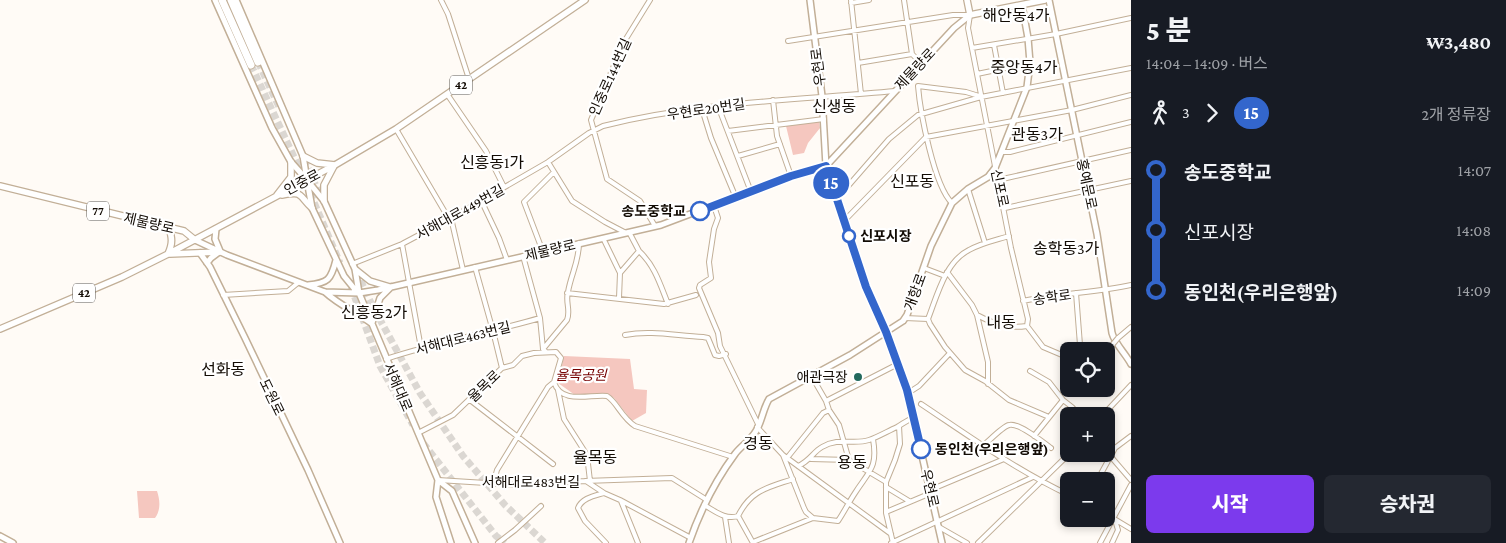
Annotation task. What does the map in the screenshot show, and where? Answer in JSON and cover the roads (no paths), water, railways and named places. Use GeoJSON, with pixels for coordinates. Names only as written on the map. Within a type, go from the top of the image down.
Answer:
{"type":"FeatureCollection","features":[{"type":"Feature","properties":{"kind":"highway"},"geometry":{"type":"LineString","coordinates":[[222,0],[255,64],[231,0]]}},
{"type":"Feature","properties":{"kind":"main road","name":"인중로"},"geometry":{"type":"LineString","coordinates":[[0,329],[123,276],[168,254],[334,165],[396,129],[585,0]]}},
{"type":"Feature","properties":{"kind":"main road","name":"신포로"},"geometry":{"type":"LineString","coordinates":[[967,0],[970,15]]}},
{"type":"Feature","properties":{"kind":"main road","name":"제물량로"},"geometry":{"type":"LineString","coordinates":[[970,15],[1045,0]]}},
{"type":"Feature","properties":{"kind":"main road"},"geometry":{"type":"LineString","coordinates":[[303,156],[317,163],[334,165],[324,185],[324,201]]}},
{"type":"Feature","properties":{"kind":"main road"},"geometry":{"type":"LineString","coordinates":[[275,197],[291,177],[291,162]]}},
{"type":"Feature","properties":{"kind":"main road","name":"제물량로"},"geometry":{"type":"LineString","coordinates":[[0,186],[184,231],[195,240]]}},
{"type":"Feature","properties":{"kind":"main road"},"geometry":{"type":"LineString","coordinates":[[275,197],[296,193],[302,195],[312,208]]}},
{"type":"Feature","properties":{"kind":"main road"},"geometry":{"type":"LineString","coordinates":[[169,227],[173,240],[168,254],[220,252]]}},
{"type":"Feature","properties":{"kind":"street","name":"서해대로"},"geometry":{"type":"LineString","coordinates":[[215,0],[272,128],[291,162],[324,201],[354,267],[359,293],[438,480],[452,491],[475,543]]}},
{"type":"Feature","properties":{"kind":"street","name":"서해대로"},"geometry":{"type":"LineString","coordinates":[[236,0],[303,156],[312,208],[344,276],[359,293]]}},
{"type":"Feature","properties":{"kind":"street"},"geometry":{"type":"LineString","coordinates":[[441,0],[448,14],[469,79]]}},
{"type":"Feature","properties":{"kind":"street","name":"인중로144번길"},"geometry":{"type":"LineString","coordinates":[[650,0],[624,42],[590,120],[607,179],[640,201],[655,226]]}},
{"type":"Feature","properties":{"kind":"street","name":"우현로"},"geometry":{"type":"LineString","coordinates":[[810,0],[822,96],[826,166],[866,287],[886,332],[908,392],[942,543]]}},
{"type":"Feature","properties":{"kind":"street"},"geometry":{"type":"LineString","coordinates":[[861,94],[851,1],[869,0]]}},
{"type":"Feature","properties":{"kind":"street"},"geometry":{"type":"LineString","coordinates":[[904,0],[912,54],[921,62]]}},
{"type":"Feature","properties":{"kind":"street","name":"홍예문로"},"geometry":{"type":"LineString","coordinates":[[1049,0],[1107,289],[1113,337],[1131,364]]}},
{"type":"Feature","properties":{"kind":"street"},"geometry":{"type":"LineString","coordinates":[[996,168],[1027,87],[1030,63],[1022,5]]}},
{"type":"Feature","properties":{"kind":"street"},"geometry":{"type":"LineString","coordinates":[[815,37],[953,15],[970,15]]}},
{"type":"Feature","properties":{"kind":"street","name":"신포로"},"geometry":{"type":"LineString","coordinates":[[970,15],[968,28],[1022,301]]}},
{"type":"Feature","properties":{"kind":"street","name":"제물량로"},"geometry":{"type":"LineString","coordinates":[[195,240],[220,252],[325,292],[359,293],[661,225],[791,176],[826,166],[921,62],[954,28],[970,15]]}},
{"type":"Feature","properties":{"kind":"street"},"geometry":{"type":"LineString","coordinates":[[972,48],[1056,34],[1131,18]]}},
{"type":"Feature","properties":{"kind":"street","name":"우현로"},"geometry":{"type":"LineString","coordinates":[[788,41],[815,37]]}},
{"type":"Feature","properties":{"kind":"street"},"geometry":{"type":"LineString","coordinates":[[994,45],[1003,93]]}},
{"type":"Feature","properties":{"kind":"street"},"geometry":{"type":"LineString","coordinates":[[858,63],[912,54]]}},
{"type":"Feature","properties":{"kind":"street"},"geometry":{"type":"LineString","coordinates":[[977,74],[1030,63]]}},
{"type":"Feature","properties":{"kind":"street"},"geometry":{"type":"LineString","coordinates":[[835,196],[849,185],[895,134],[913,118],[921,114],[981,97],[1131,68]]}},
{"type":"Feature","properties":{"kind":"street"},"geometry":{"type":"LineString","coordinates":[[952,203],[942,188],[926,136],[918,86],[966,92],[981,97]]}},
{"type":"Feature","properties":{"kind":"street","name":"우현로"},"geometry":{"type":"LineString","coordinates":[[822,96],[895,91]]}},
{"type":"Feature","properties":{"kind":"street"},"geometry":{"type":"LineString","coordinates":[[447,94],[486,151],[504,187]]}},
{"type":"Feature","properties":{"kind":"street","name":"우현로20번길"},"geometry":{"type":"LineString","coordinates":[[592,131],[620,122],[718,106],[822,96]]}},
{"type":"Feature","properties":{"kind":"street"},"geometry":{"type":"LineString","coordinates":[[844,221],[926,136],[1072,110],[1131,96]]}},
{"type":"Feature","properties":{"kind":"street"},"geometry":{"type":"LineString","coordinates":[[773,100],[780,144],[791,176]]}},
{"type":"Feature","properties":{"kind":"street"},"geometry":{"type":"LineString","coordinates":[[718,106],[751,192]]}},
{"type":"Feature","properties":{"kind":"street"},"geometry":{"type":"LineString","coordinates":[[702,109],[711,138],[736,198]]}},
{"type":"Feature","properties":{"kind":"street"},"geometry":{"type":"LineString","coordinates":[[728,131],[824,119]]}},
{"type":"Feature","properties":{"kind":"street"},"geometry":{"type":"LineString","coordinates":[[1002,152],[1010,152],[1131,122]]}},
{"type":"Feature","properties":{"kind":"street"},"geometry":{"type":"LineString","coordinates":[[396,129],[450,219],[463,270]]}},
{"type":"Feature","properties":{"kind":"street","name":"서해대로449번길"},"geometry":{"type":"LineString","coordinates":[[354,267],[450,219],[548,162],[592,131]]}},
{"type":"Feature","properties":{"kind":"street"},"geometry":{"type":"LineString","coordinates":[[738,156],[780,144]]}},
{"type":"Feature","properties":{"kind":"street"},"geometry":{"type":"LineString","coordinates":[[998,180],[1131,150]]}},
{"type":"Feature","properties":{"kind":"street"},"geometry":{"type":"LineString","coordinates":[[548,162],[572,201],[604,222],[628,232],[639,252],[649,260],[655,270],[668,304]]}},
{"type":"Feature","properties":{"kind":"street","name":"개항로"},"geometry":{"type":"LineString","coordinates":[[690,541],[705,502],[733,457],[756,431],[764,407],[769,399],[850,355],[905,318],[931,246],[952,203],[968,189],[988,177],[996,168]]}},
{"type":"Feature","properties":{"kind":"street"},"geometry":{"type":"LineString","coordinates":[[543,252],[524,202],[554,172]]}},
{"type":"Feature","properties":{"kind":"street"},"geometry":{"type":"LineString","coordinates":[[1004,208],[1131,181]]}},
{"type":"Feature","properties":{"kind":"street"},"geometry":{"type":"LineString","coordinates":[[968,189],[985,243]]}},
{"type":"Feature","properties":{"kind":"street"},"geometry":{"type":"LineString","coordinates":[[481,200],[507,260]]}},
{"type":"Feature","properties":{"kind":"street"},"geometry":{"type":"LineString","coordinates":[[714,206],[718,218],[714,229],[709,262],[710,278],[700,284],[699,288],[718,333],[718,340],[758,425],[785,457],[891,534]]}},
{"type":"Feature","properties":{"kind":"street"},"geometry":{"type":"LineString","coordinates":[[207,263],[220,252],[215,239],[216,229]]}},
{"type":"Feature","properties":{"kind":"street"},"geometry":{"type":"LineString","coordinates":[[928,319],[946,274],[960,255],[985,243],[1009,236]]}},
{"type":"Feature","properties":{"kind":"street"},"geometry":{"type":"LineString","coordinates":[[603,238],[620,276],[620,298]]}},
{"type":"Feature","properties":{"kind":"street","name":"서해대로449번길"},"geometry":{"type":"LineString","coordinates":[[402,244],[421,348]]}},
{"type":"Feature","properties":{"kind":"street"},"geometry":{"type":"LineString","coordinates":[[544,351],[567,320],[570,308],[567,293],[576,266],[578,244]]}},
{"type":"Feature","properties":{"kind":"street"},"geometry":{"type":"LineString","coordinates":[[620,276],[639,252]]}},
{"type":"Feature","properties":{"kind":"street","name":"도원로"},"geometry":{"type":"LineString","coordinates":[[200,253],[223,295],[308,470],[340,543]]}},
{"type":"Feature","properties":{"kind":"street"},"geometry":{"type":"LineString","coordinates":[[523,256],[540,318],[544,351]]}},
{"type":"Feature","properties":{"kind":"street"},"geometry":{"type":"LineString","coordinates":[[307,285],[325,282],[330,279],[336,260]]}},
{"type":"Feature","properties":{"kind":"street"},"geometry":{"type":"LineString","coordinates":[[325,292],[338,304],[352,310],[372,323],[380,298],[390,287],[370,281],[354,267]]}},
{"type":"Feature","properties":{"kind":"street"},"geometry":{"type":"LineString","coordinates":[[475,267],[494,331],[502,368]]}},
{"type":"Feature","properties":{"kind":"street"},"geometry":{"type":"LineString","coordinates":[[924,268],[946,274],[972,305],[977,315],[988,362],[988,384]]}},
{"type":"Feature","properties":{"kind":"street"},"geometry":{"type":"LineString","coordinates":[[223,295],[288,290],[299,282]]}},
{"type":"Feature","properties":{"kind":"street","name":"송학로"},"geometry":{"type":"LineString","coordinates":[[1060,354],[1043,347],[1027,326],[1028,319],[1022,301],[1131,285]]}},
{"type":"Feature","properties":{"kind":"street"},"geometry":{"type":"LineString","coordinates":[[567,293],[668,304],[696,295]]}},
{"type":"Feature","properties":{"kind":"street"},"geometry":{"type":"LineString","coordinates":[[1076,293],[1080,342]]}},
{"type":"Feature","properties":{"kind":"street"},"geometry":{"type":"LineString","coordinates":[[977,315],[1011,328],[1027,326]]}},
{"type":"Feature","properties":{"kind":"street","name":"서해대로463번길"},"geometry":{"type":"LineString","coordinates":[[386,359],[421,348],[540,318]]}},
{"type":"Feature","properties":{"kind":"street"},"geometry":{"type":"LineString","coordinates":[[905,318],[928,319]]}},
{"type":"Feature","properties":{"kind":"street"},"geometry":{"type":"LineString","coordinates":[[928,319],[950,353],[966,370],[1009,400],[1049,417]]}},
{"type":"Feature","properties":{"kind":"street"},"geometry":{"type":"LineString","coordinates":[[1115,342],[1131,327]]}},
{"type":"Feature","properties":{"kind":"street"},"geometry":{"type":"LineString","coordinates":[[625,335],[660,333],[703,337],[708,338],[715,355],[726,354]]}},
{"type":"Feature","properties":{"kind":"street"},"geometry":{"type":"LineString","coordinates":[[492,484],[497,470],[548,387],[554,382],[561,356],[556,352],[544,351]]}},
{"type":"Feature","properties":{"kind":"street","name":"율목로"},"geometry":{"type":"LineString","coordinates":[[418,433],[448,419],[502,368],[513,365],[522,356],[544,351]]}},
{"type":"Feature","properties":{"kind":"street"},"geometry":{"type":"LineString","coordinates":[[908,392],[922,382],[950,353]]}},
{"type":"Feature","properties":{"kind":"street"},"geometry":{"type":"LineString","coordinates":[[826,401],[898,364]]}},
{"type":"Feature","properties":{"kind":"street"},"geometry":{"type":"LineString","coordinates":[[1030,371],[1049,382],[1063,400],[1073,407]]}},
{"type":"Feature","properties":{"kind":"street"},"geometry":{"type":"LineString","coordinates":[[811,375],[839,425],[849,460]]}},
{"type":"Feature","properties":{"kind":"street"},"geometry":{"type":"LineString","coordinates":[[554,382],[558,390],[567,426],[587,455],[590,481]]}},
{"type":"Feature","properties":{"kind":"street"},"geometry":{"type":"LineString","coordinates":[[1110,407],[1131,385]]}},
{"type":"Feature","properties":{"kind":"street"},"geometry":{"type":"LineString","coordinates":[[558,390],[571,397],[607,396],[622,415],[635,426],[733,457]]}},
{"type":"Feature","properties":{"kind":"street"},"geometry":{"type":"LineString","coordinates":[[470,400],[553,464]]}},
{"type":"Feature","properties":{"kind":"street"},"geometry":{"type":"LineString","coordinates":[[1034,436],[1063,400]]}},
{"type":"Feature","properties":{"kind":"street"},"geometry":{"type":"LineString","coordinates":[[921,404],[1004,459],[1033,477],[1060,490]]}},
{"type":"Feature","properties":{"kind":"street"},"geometry":{"type":"LineString","coordinates":[[785,457],[823,413],[829,410]]}},
{"type":"Feature","properties":{"kind":"street"},"geometry":{"type":"LineString","coordinates":[[798,466],[811,458],[822,447],[843,441],[863,442],[899,426],[907,419],[914,418]]}},
{"type":"Feature","properties":{"kind":"street"},"geometry":{"type":"LineString","coordinates":[[984,445],[1010,425],[1017,426],[1051,448]]}},
{"type":"Feature","properties":{"kind":"street"},"geometry":{"type":"LineString","coordinates":[[899,426],[900,444],[886,482],[886,512],[892,542],[1033,477]]}},
{"type":"Feature","properties":{"kind":"street"},"geometry":{"type":"LineString","coordinates":[[1115,449],[1119,444],[1131,436]]}},
{"type":"Feature","properties":{"kind":"street"},"geometry":{"type":"LineString","coordinates":[[738,516],[753,543],[814,518],[838,521],[871,472],[874,462],[873,438]]}},
{"type":"Feature","properties":{"kind":"street"},"geometry":{"type":"LineString","coordinates":[[785,457],[806,512],[814,518]]}},
{"type":"Feature","properties":{"kind":"street"},"geometry":{"type":"LineString","coordinates":[[811,458],[849,460],[886,482]]}},
{"type":"Feature","properties":{"kind":"street"},"geometry":{"type":"LineString","coordinates":[[886,512],[1004,459]]}},
{"type":"Feature","properties":{"kind":"street"},"geometry":{"type":"LineString","coordinates":[[978,543],[1061,462]]}},
{"type":"Feature","properties":{"kind":"street"},"geometry":{"type":"LineString","coordinates":[[1115,462],[1131,480]]}},
{"type":"Feature","properties":{"kind":"street"},"geometry":{"type":"LineString","coordinates":[[584,481],[672,478],[725,517],[731,518],[738,516],[745,503],[753,494],[793,479]]}},
{"type":"Feature","properties":{"kind":"street","name":"서해대로"},"geometry":{"type":"LineString","coordinates":[[438,480],[436,497],[452,543]]}},
{"type":"Feature","properties":{"kind":"street","name":"서해대로483번길"},"geometry":{"type":"LineString","coordinates":[[438,480],[520,485],[584,481],[690,541]]}},
{"type":"Feature","properties":{"kind":"street"},"geometry":{"type":"LineString","coordinates":[[1115,516],[1131,485]]}},
{"type":"Feature","properties":{"kind":"street"},"geometry":{"type":"LineString","coordinates":[[886,487],[910,502]]}},
{"type":"Feature","properties":{"kind":"street"},"geometry":{"type":"LineString","coordinates":[[604,493],[585,500],[578,508],[585,521],[606,543]]}},
{"type":"Feature","properties":{"kind":"street"},"geometry":{"type":"LineString","coordinates":[[620,500],[638,543]]}},
{"type":"Feature","properties":{"kind":"street"},"geometry":{"type":"LineString","coordinates":[[498,543],[541,506]]}},
{"type":"Feature","properties":{"kind":"street"},"geometry":{"type":"LineString","coordinates":[[725,517],[729,543]]}},
{"type":"Feature","properties":{"kind":"street"},"geometry":{"type":"LineString","coordinates":[[1115,519],[1131,529]]}},
{"type":"Feature","properties":{"kind":"street"},"geometry":{"type":"LineString","coordinates":[[1112,543],[1118,530],[1115,520]]}},
{"type":"Feature","properties":{"kind":"street"},"geometry":{"type":"LineString","coordinates":[[939,527],[967,543]]}},
{"type":"Feature","properties":{"kind":"street"},"geometry":{"type":"LineString","coordinates":[[1100,543],[1109,527]]}},
{"type":"Feature","properties":{"kind":"street"},"geometry":{"type":"LineString","coordinates":[[0,536],[13,543]]}},
{"type":"Feature","properties":{"kind":"tunnel"},"geometry":{"type":"LineString","coordinates":[[258,62],[280,109]]}},
{"type":"Feature","properties":{"kind":"tunnel"},"geometry":{"type":"LineString","coordinates":[[251,65],[302,174]]}},
{"type":"Feature","properties":{"kind":"tunnel"},"geometry":{"type":"LineString","coordinates":[[304,159],[321,197]]}},
{"type":"Feature","properties":{"kind":"tunnel"},"geometry":{"type":"LineString","coordinates":[[310,193],[340,263]]}},
{"type":"Feature","properties":{"kind":"tunnel"},"geometry":{"type":"LineString","coordinates":[[356,271],[372,305],[420,393],[463,456],[505,505],[545,543]]}},
{"type":"Feature","properties":{"kind":"tunnel"},"geometry":{"type":"LineString","coordinates":[[351,287],[380,366],[413,425]]}},
{"type":"Feature","properties":{"kind":"tunnel"},"geometry":{"type":"LineString","coordinates":[[423,443],[496,536],[505,543]]}},
{"type":"Feature","properties":{"kind":"place","name":"송도중학교"},"geometry":{"type":"Point","coordinates":[700,211]}},
{"type":"Feature","properties":{"kind":"place","name":"신포시장"},"geometry":{"type":"Point","coordinates":[849,236]}},
{"type":"Feature","properties":{"kind":"place","name":"애관극장"},"geometry":{"type":"Point","coordinates":[858,377]}},
{"type":"Feature","properties":{"kind":"place","name":"동인천(우리은행앞)"},"geometry":{"type":"Point","coordinates":[921,449]}},
{"type":"Feature","properties":{"kind":"district","name":"해안동4가"},"geometry":{"type":"Point","coordinates":[1016,15]}},
{"type":"Feature","properties":{"kind":"district","name":"중앙동4가"},"geometry":{"type":"Point","coordinates":[1024,67]}},
{"type":"Feature","properties":{"kind":"district","name":"신생동"},"geometry":{"type":"Point","coordinates":[834,106]}},
{"type":"Feature","properties":{"kind":"district","name":"관동3가"},"geometry":{"type":"Point","coordinates":[1037,134]}},
{"type":"Feature","properties":{"kind":"district","name":"신흥동1가"},"geometry":{"type":"Point","coordinates":[492,162]}},
{"type":"Feature","properties":{"kind":"district","name":"신포동"},"geometry":{"type":"Point","coordinates":[912,181]}},
{"type":"Feature","properties":{"kind":"district","name":"송학동3가"},"geometry":{"type":"Point","coordinates":[1066,248]}},
{"type":"Feature","properties":{"kind":"district","name":"신흥동2가"},"geometry":{"type":"Point","coordinates":[374,312]}},
{"type":"Feature","properties":{"kind":"district","name":"내동"},"geometry":{"type":"Point","coordinates":[1001,322]}},
{"type":"Feature","properties":{"kind":"district","name":"선화동"},"geometry":{"type":"Point","coordinates":[223,369]}},
{"type":"Feature","properties":{"kind":"district","name":"경동"},"geometry":{"type":"Point","coordinates":[758,443]}},
{"type":"Feature","properties":{"kind":"district","name":"율목동"},"geometry":{"type":"Point","coordinates":[595,457]}},
{"type":"Feature","properties":{"kind":"district","name":"용동"},"geometry":{"type":"Point","coordinates":[852,462]}},
{"type":"Feature","properties":{"kind":"park label","name":"율목공원"},"geometry":{"type":"Point","coordinates":[581,375]}}]}
